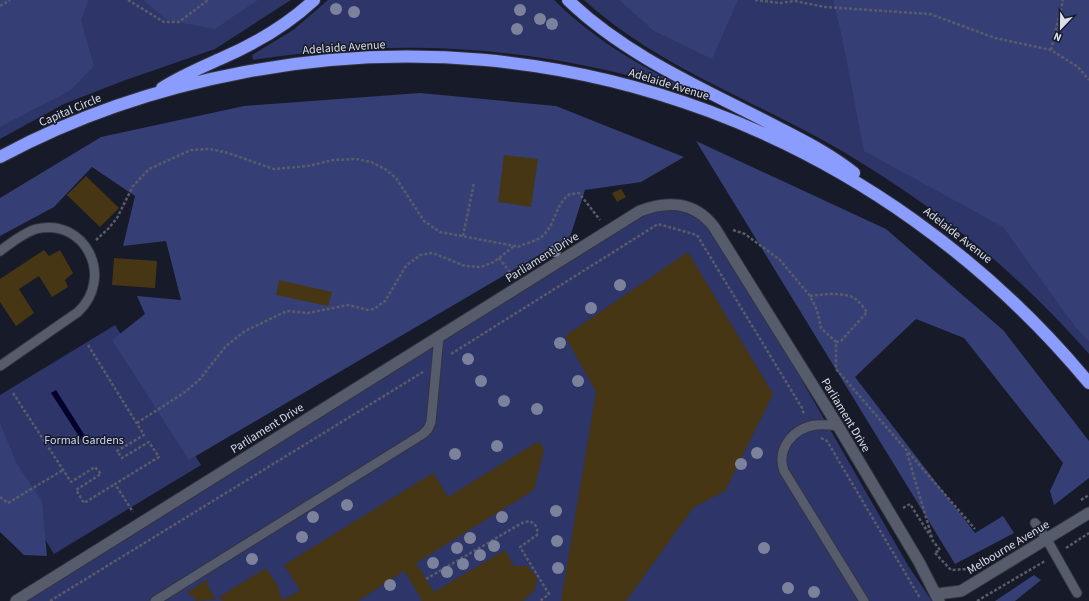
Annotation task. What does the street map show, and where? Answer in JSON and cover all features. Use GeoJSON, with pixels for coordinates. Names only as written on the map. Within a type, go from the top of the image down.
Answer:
{"type":"FeatureCollection","features":[{"type":"Feature","properties":{"kind":"highway"},"geometry":{"type":"LineString","coordinates":[[152,94],[186,74],[221,59],[269,34],[293,18],[314,0]]}},
{"type":"Feature","properties":{"kind":"highway"},"geometry":{"type":"LineString","coordinates":[[568,0],[603,29],[633,50],[837,160],[874,191]]}},
{"type":"Feature","properties":{"kind":"highway","name":"Adelaide Avenue"},"geometry":{"type":"LineString","coordinates":[[152,94],[225,76],[272,67],[326,60],[381,57],[436,57],[491,61],[545,68],[607,80],[705,109],[775,137],[874,191],[945,241],[987,276],[1027,313],[1089,383]]}},
{"type":"Feature","properties":{"kind":"highway","name":"Capital Circle"},"geometry":{"type":"LineString","coordinates":[[0,157],[61,128],[152,94]]}},
{"type":"Feature","properties":{"kind":"street","name":"Parliament Drive"},"geometry":{"type":"LineString","coordinates":[[16,601],[640,211],[658,205],[667,204],[681,205],[695,210],[706,217],[714,227],[838,426],[938,598]]}},
{"type":"Feature","properties":{"kind":"street","name":"Melbourne Avenue"},"geometry":{"type":"LineString","coordinates":[[938,598],[961,591],[1089,513]]}},
{"type":"Feature","properties":{"kind":"lane"},"geometry":{"type":"LineString","coordinates":[[0,251],[22,235],[45,228],[61,230],[81,242],[86,248],[94,262],[96,278],[88,300],[78,312],[0,366]]}},
{"type":"Feature","properties":{"kind":"lane"},"geometry":{"type":"LineString","coordinates":[[155,601],[423,434],[428,429],[431,422],[439,336]]}},
{"type":"Feature","properties":{"kind":"lane"},"geometry":{"type":"LineString","coordinates":[[838,426],[810,426],[800,430],[787,442],[782,455],[782,467],[864,601]]}},
{"type":"Feature","properties":{"kind":"lane"},"geometry":{"type":"LineString","coordinates":[[1035,523],[1046,538],[1077,593]]}},
{"type":"Feature","properties":{"kind":"path"},"geometry":{"type":"LineString","coordinates":[[0,6],[10,0]]}},
{"type":"Feature","properties":{"kind":"path"},"geometry":{"type":"LineString","coordinates":[[128,0],[164,22],[179,22],[208,0]]}},
{"type":"Feature","properties":{"kind":"path"},"geometry":{"type":"LineString","coordinates":[[755,0],[780,3],[795,1],[825,7],[930,14],[995,38],[1051,50],[1078,67],[1089,80]]}},
{"type":"Feature","properties":{"kind":"path"},"geometry":{"type":"LineString","coordinates":[[1051,50],[1063,0]]}},
{"type":"Feature","properties":{"kind":"path"},"geometry":{"type":"LineString","coordinates":[[86,248],[108,229],[117,218],[133,186],[149,169],[191,150],[210,149],[228,153],[274,169],[308,166],[333,160],[356,159],[370,162],[385,169],[396,178],[417,211],[428,224],[440,232],[515,246]]}},
{"type":"Feature","properties":{"kind":"path"},"geometry":{"type":"LineString","coordinates":[[463,236],[474,183]]}},
{"type":"Feature","properties":{"kind":"path"},"geometry":{"type":"LineString","coordinates":[[137,423],[185,392],[200,379],[226,346],[245,331],[287,311],[314,313],[348,305],[368,310],[374,309],[385,301],[406,266],[420,255],[433,253],[465,266],[481,267],[494,262],[515,246],[539,239],[552,224],[566,196],[574,193],[579,193],[583,197],[620,248]]}},
{"type":"Feature","properties":{"kind":"path"},"geometry":{"type":"LineString","coordinates":[[50,601],[437,363],[658,224],[697,235],[802,408],[805,418],[815,434],[827,441],[922,601]]}},
{"type":"Feature","properties":{"kind":"path"},"geometry":{"type":"LineString","coordinates":[[714,227],[727,228],[745,234],[780,260],[810,296],[817,310],[821,328],[836,342],[836,369],[975,528]]}},
{"type":"Feature","properties":{"kind":"path"},"geometry":{"type":"LineString","coordinates":[[810,296],[821,294],[847,295],[856,298],[867,312],[841,341],[836,342]]}},
{"type":"Feature","properties":{"kind":"path"},"geometry":{"type":"LineString","coordinates":[[13,393],[71,482],[95,466],[101,474],[76,490],[84,503],[159,457],[149,442],[122,458],[117,451],[144,435],[88,346]]}},
{"type":"Feature","properties":{"kind":"path"},"geometry":{"type":"LineString","coordinates":[[907,450],[933,541],[940,550]]}},
{"type":"Feature","properties":{"kind":"path"},"geometry":{"type":"LineString","coordinates":[[0,497],[8,503],[63,470]]}},
{"type":"Feature","properties":{"kind":"path"},"geometry":{"type":"LineString","coordinates":[[115,484],[140,523]]}},
{"type":"Feature","properties":{"kind":"path"},"geometry":{"type":"LineString","coordinates":[[426,579],[522,523],[530,521],[536,524],[538,529],[536,535],[520,547],[549,594],[540,601]]}},
{"type":"Feature","properties":{"kind":"path"},"geometry":{"type":"LineString","coordinates":[[977,601],[1056,555],[1088,534]]}},
{"type":"Feature","properties":{"kind":"path"},"geometry":{"type":"LineString","coordinates":[[935,553],[951,570],[974,568]]}},
{"type":"Feature","properties":{"kind":"green space"},"geometry":{"type":"Polygon","coordinates":[[[0,0],[291,0],[215,49],[123,81],[64,104],[0,139],[0,0]]]}},
{"type":"Feature","properties":{"kind":"green space"},"geometry":{"type":"Polygon","coordinates":[[[328,0],[554,0],[596,36],[643,66],[676,83],[674,88],[569,62],[517,54],[465,50],[413,48],[360,49],[307,53],[253,60],[252,55],[293,30],[328,0]]]}},
{"type":"Feature","properties":{"kind":"green space"},"geometry":{"type":"Polygon","coordinates":[[[584,0],[1089,0],[1089,354],[1037,298],[1009,272],[950,224],[888,179],[821,139],[715,86],[647,47],[614,25],[584,0]]]}},
{"type":"Feature","properties":{"kind":"green space"},"geometry":{"type":"Polygon","coordinates":[[[674,204],[714,227],[909,567],[932,601],[19,601],[640,211],[674,204]]]}},
{"type":"Feature","properties":{"kind":"green space","name":"Formal Gardens"},"geometry":{"type":"Polygon","coordinates":[[[115,325],[201,465],[54,554],[0,466],[0,395],[115,325]]]}},
{"type":"Feature","properties":{"kind":"shaded area"},"geometry":{"type":"Polygon","coordinates":[[[0,0],[89,0],[81,20],[94,66],[71,90],[0,127],[0,0]]]}},
{"type":"Feature","properties":{"kind":"shaded area"},"geometry":{"type":"Polygon","coordinates":[[[143,0],[258,0],[215,29],[167,20],[143,0]]]}},
{"type":"Feature","properties":{"kind":"shaded area"},"geometry":{"type":"Polygon","coordinates":[[[619,0],[738,0],[712,59],[654,31],[619,0]]]}},
{"type":"Feature","properties":{"kind":"shaded area"},"geometry":{"type":"Polygon","coordinates":[[[833,0],[1089,0],[1089,341],[1076,328],[1003,227],[864,151],[842,37],[833,0]]]}},
{"type":"Feature","properties":{"kind":"shaded area"},"geometry":{"type":"Polygon","coordinates":[[[420,93],[556,106],[684,157],[641,182],[585,190],[570,237],[189,460],[112,340],[145,314],[137,296],[181,300],[166,241],[123,246],[135,196],[92,167],[54,207],[0,236],[0,198],[101,137],[244,106],[420,93]]]}},
{"type":"Feature","properties":{"kind":"shaded area"},"geometry":{"type":"Polygon","coordinates":[[[696,141],[886,229],[1003,330],[1089,441],[1089,478],[1054,505],[1050,491],[1063,463],[964,338],[916,319],[855,377],[975,533],[1003,516],[1014,533],[955,564],[696,141]]]}},
{"type":"Feature","properties":{"kind":"shaded area"},"geometry":{"type":"Polygon","coordinates":[[[56,390],[87,439],[82,441],[51,393],[56,390]]]}},
{"type":"Feature","properties":{"kind":"shaded area"},"geometry":{"type":"Polygon","coordinates":[[[0,423],[17,464],[42,501],[47,556],[24,555],[0,532],[0,423]]]}},
{"type":"Feature","properties":{"kind":"shaded area"},"geometry":{"type":"Polygon","coordinates":[[[1034,575],[1041,580],[1015,601],[995,601],[1034,575]]]}},
{"type":"Feature","properties":{"kind":"building"},"geometry":{"type":"Polygon","coordinates":[[[504,155],[538,159],[531,207],[498,202],[504,155]]]}},
{"type":"Feature","properties":{"kind":"building"},"geometry":{"type":"Polygon","coordinates":[[[86,176],[119,208],[100,227],[67,195],[86,176]]]}},
{"type":"Feature","properties":{"kind":"building"},"geometry":{"type":"Polygon","coordinates":[[[621,189],[626,197],[617,202],[612,193],[621,189]]]}},
{"type":"Feature","properties":{"kind":"building"},"geometry":{"type":"Polygon","coordinates":[[[44,250],[49,256],[60,250],[73,273],[65,280],[68,287],[52,297],[39,276],[19,289],[34,313],[16,326],[0,302],[0,279],[44,250]]]}},
{"type":"Feature","properties":{"kind":"building"},"geometry":{"type":"Polygon","coordinates":[[[688,252],[773,394],[725,491],[694,507],[626,601],[561,601],[596,392],[565,336],[688,252]]]}},
{"type":"Feature","properties":{"kind":"building"},"geometry":{"type":"Polygon","coordinates":[[[114,258],[157,261],[155,288],[112,285],[114,258]]]}},
{"type":"Feature","properties":{"kind":"building"},"geometry":{"type":"Polygon","coordinates":[[[279,280],[332,292],[328,306],[276,295],[279,280]]]}},
{"type":"Feature","properties":{"kind":"building"},"geometry":{"type":"Polygon","coordinates":[[[539,441],[544,450],[534,490],[416,563],[434,592],[505,550],[514,566],[527,566],[537,577],[535,590],[523,601],[421,601],[422,600],[404,571],[358,601],[223,601],[219,597],[266,568],[280,589],[278,590],[283,600],[300,590],[284,565],[433,473],[448,497],[539,441]]]}},
{"type":"Feature","properties":{"kind":"building"},"geometry":{"type":"Polygon","coordinates":[[[207,580],[209,583],[207,585],[216,599],[196,601],[192,594],[190,596],[187,592],[207,580]]]}}]}
